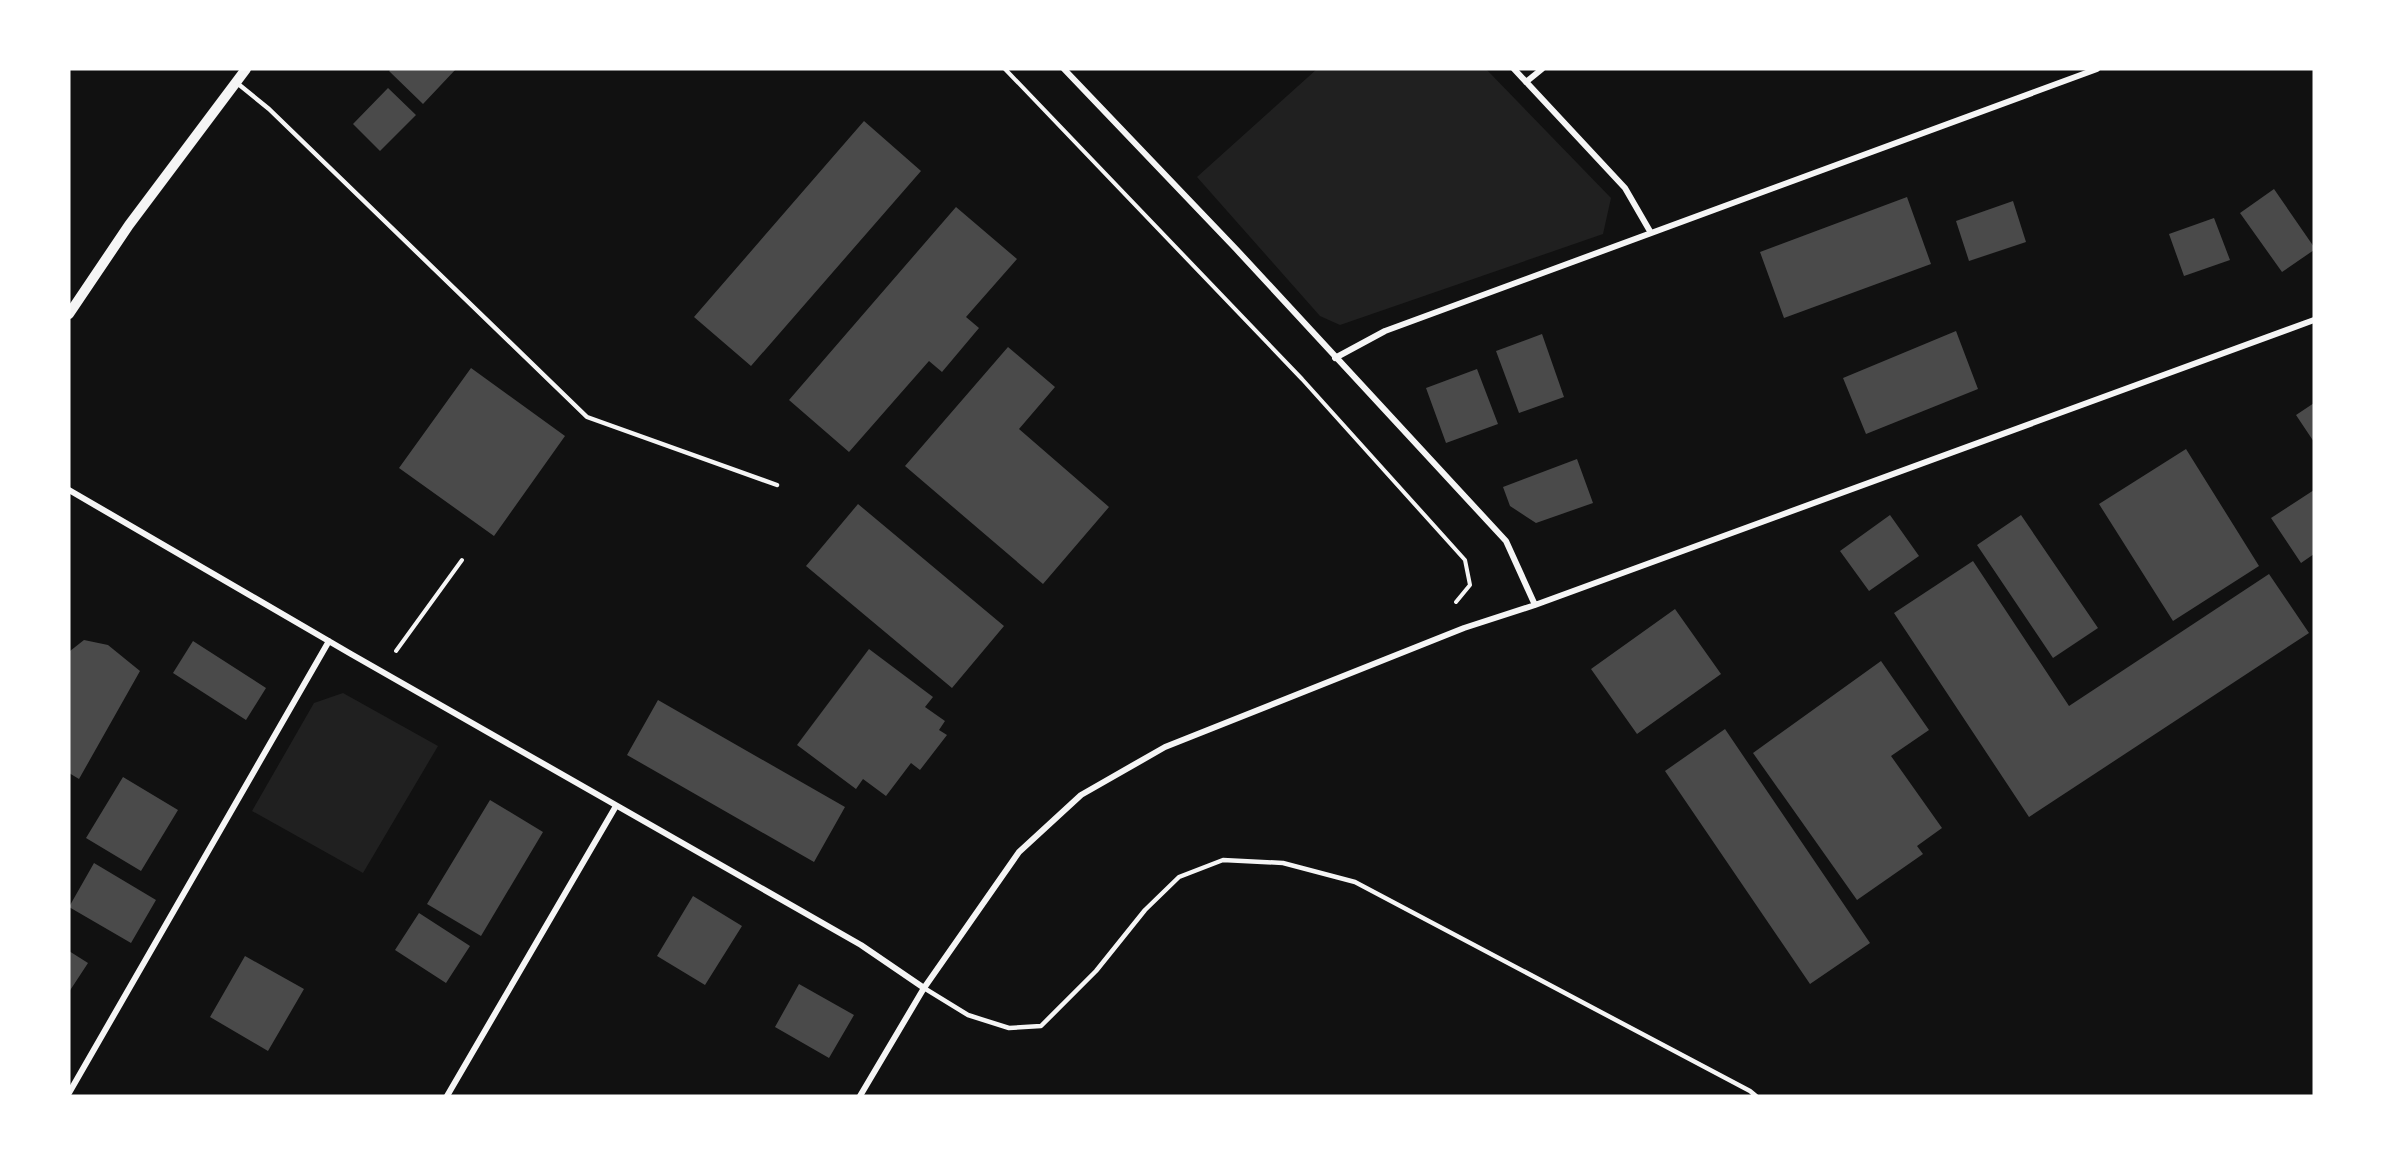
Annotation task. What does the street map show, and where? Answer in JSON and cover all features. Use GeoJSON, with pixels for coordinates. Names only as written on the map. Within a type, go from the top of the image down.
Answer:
{"type":"FeatureCollection","features":[{"type":"Feature","properties":{"kind":"street"},"geometry":{"type":"LineString","coordinates":[[69,314],[129,225],[246,69]]}},
{"type":"Feature","properties":{"kind":"street"},"geometry":{"type":"LineString","coordinates":[[1064,69],[1236,249],[1506,541],[1534,605]]}},
{"type":"Feature","properties":{"kind":"street"},"geometry":{"type":"LineString","coordinates":[[1514,69],[1625,188],[1651,232]]}},
{"type":"Feature","properties":{"kind":"street"},"geometry":{"type":"LineString","coordinates":[[1526,82],[1542,69]]}},
{"type":"Feature","properties":{"kind":"street"},"geometry":{"type":"LineString","coordinates":[[1335,358],[1385,331],[2097,69]]}},
{"type":"Feature","properties":{"kind":"street"},"geometry":{"type":"LineString","coordinates":[[860,1096],[924,988],[1019,852],[1081,795],[1165,747],[1464,628],[1534,605],[2314,320]]}},
{"type":"Feature","properties":{"kind":"street"},"geometry":{"type":"LineString","coordinates":[[69,490],[861,945],[924,988]]}},
{"type":"Feature","properties":{"kind":"street"},"geometry":{"type":"LineString","coordinates":[[69,1093],[329,641]]}},
{"type":"Feature","properties":{"kind":"street"},"geometry":{"type":"LineString","coordinates":[[447,1096],[616,806]]}},
{"type":"Feature","properties":{"kind":"lane"},"geometry":{"type":"LineString","coordinates":[[235,82],[269,109],[587,417],[777,485]]}},
{"type":"Feature","properties":{"kind":"lane"},"geometry":{"type":"LineString","coordinates":[[924,988],[968,1015],[1009,1028],[1041,1026],[1096,971],[1145,910],[1179,877],[1223,860],[1283,863],[1355,882],[1740,1085],[1756,1096]]}},
{"type":"Feature","properties":{"kind":"path"},"geometry":{"type":"LineString","coordinates":[[1005,69],[1302,379],[1465,560],[1470,585],[1456,602]]}},
{"type":"Feature","properties":{"kind":"path"},"geometry":{"type":"LineString","coordinates":[[396,651],[462,560]]}},
{"type":"Feature","properties":{"kind":"shaded area"},"geometry":{"type":"Polygon","coordinates":[[[1317,69],[1486,69],[1611,198],[1603,234],[1340,325],[1320,316],[1197,177],[1317,69]]]}},
{"type":"Feature","properties":{"kind":"shaded area"},"geometry":{"type":"Polygon","coordinates":[[[343,693],[438,746],[363,873],[252,811],[314,703],[343,693]]]}},
{"type":"Feature","properties":{"kind":"building"},"geometry":{"type":"Polygon","coordinates":[[[391,69],[456,69],[423,104],[389,71],[391,69]]]}},
{"type":"Feature","properties":{"kind":"building"},"geometry":{"type":"Polygon","coordinates":[[[388,88],[416,115],[380,151],[353,124],[388,88]]]}},
{"type":"Feature","properties":{"kind":"building"},"geometry":{"type":"Polygon","coordinates":[[[864,121],[921,171],[751,366],[694,317],[864,121]]]}},
{"type":"Feature","properties":{"kind":"building"},"geometry":{"type":"Polygon","coordinates":[[[2274,189],[2314,247],[2314,250],[2282,272],[2240,213],[2274,189]]]}},
{"type":"Feature","properties":{"kind":"building"},"geometry":{"type":"Polygon","coordinates":[[[1907,197],[1931,264],[1784,318],[1760,252],[1907,197]]]}},
{"type":"Feature","properties":{"kind":"building"},"geometry":{"type":"Polygon","coordinates":[[[2013,201],[2026,242],[1969,261],[1956,221],[2013,201]]]}},
{"type":"Feature","properties":{"kind":"building"},"geometry":{"type":"Polygon","coordinates":[[[956,207],[1017,259],[966,317],[979,328],[942,372],[929,361],[849,452],[789,400],[956,207]]]}},
{"type":"Feature","properties":{"kind":"building"},"geometry":{"type":"Polygon","coordinates":[[[2214,218],[2230,260],[2184,276],[2169,234],[2214,218]]]}},
{"type":"Feature","properties":{"kind":"building"},"geometry":{"type":"Polygon","coordinates":[[[1956,331],[1978,389],[1866,434],[1843,378],[1956,331]]]}},
{"type":"Feature","properties":{"kind":"building"},"geometry":{"type":"Polygon","coordinates":[[[1542,334],[1564,397],[1519,413],[1496,351],[1542,334]]]}},
{"type":"Feature","properties":{"kind":"building"},"geometry":{"type":"Polygon","coordinates":[[[1008,347],[1055,387],[1019,429],[1109,507],[1043,584],[905,466],[1008,347]]]}},
{"type":"Feature","properties":{"kind":"building"},"geometry":{"type":"Polygon","coordinates":[[[471,368],[565,436],[494,536],[399,468],[471,368]]]}},
{"type":"Feature","properties":{"kind":"building"},"geometry":{"type":"Polygon","coordinates":[[[1477,369],[1498,424],[1446,443],[1426,388],[1477,369]]]}},
{"type":"Feature","properties":{"kind":"building"},"geometry":{"type":"Polygon","coordinates":[[[2314,403],[2314,442],[2296,415],[2314,403]]]}},
{"type":"Feature","properties":{"kind":"building"},"geometry":{"type":"Polygon","coordinates":[[[2186,449],[2259,566],[2173,621],[2099,504],[2186,449]]]}},
{"type":"Feature","properties":{"kind":"building"},"geometry":{"type":"Polygon","coordinates":[[[1577,459],[1593,503],[1536,523],[1510,506],[1503,487],[1577,459]]]}},
{"type":"Feature","properties":{"kind":"building"},"geometry":{"type":"Polygon","coordinates":[[[2314,490],[2314,554],[2301,563],[2271,518],[2314,490]]]}},
{"type":"Feature","properties":{"kind":"building"},"geometry":{"type":"Polygon","coordinates":[[[858,504],[1004,626],[952,688],[806,566],[858,504]]]}},
{"type":"Feature","properties":{"kind":"building"},"geometry":{"type":"Polygon","coordinates":[[[1890,515],[1919,556],[1869,591],[1840,551],[1890,515]]]}},
{"type":"Feature","properties":{"kind":"building"},"geometry":{"type":"Polygon","coordinates":[[[2021,515],[2098,628],[2053,658],[1977,545],[2021,515]]]}},
{"type":"Feature","properties":{"kind":"building"},"geometry":{"type":"Polygon","coordinates":[[[1973,561],[2069,706],[2269,574],[2309,633],[2029,817],[1894,613],[1973,561]]]}},
{"type":"Feature","properties":{"kind":"building"},"geometry":{"type":"Polygon","coordinates":[[[1675,609],[1721,674],[1637,734],[1591,669],[1675,609]]]}},
{"type":"Feature","properties":{"kind":"building"},"geometry":{"type":"Polygon","coordinates":[[[84,640],[108,645],[140,671],[79,779],[69,773],[69,668],[70,651],[84,640]]]}},
{"type":"Feature","properties":{"kind":"building"},"geometry":{"type":"Polygon","coordinates":[[[193,641],[266,688],[246,720],[173,673],[193,641]]]}},
{"type":"Feature","properties":{"kind":"building"},"geometry":{"type":"Polygon","coordinates":[[[869,649],[933,697],[925,707],[945,721],[939,730],[947,735],[920,770],[911,763],[886,796],[863,779],[856,789],[797,745],[869,649]]]}},
{"type":"Feature","properties":{"kind":"building"},"geometry":{"type":"Polygon","coordinates":[[[1881,661],[1929,730],[1891,756],[1942,828],[1917,846],[1923,854],[1857,900],[1753,753],[1881,661]]]}},
{"type":"Feature","properties":{"kind":"building"},"geometry":{"type":"Polygon","coordinates":[[[658,700],[845,807],[814,862],[627,755],[658,700]]]}},
{"type":"Feature","properties":{"kind":"building"},"geometry":{"type":"Polygon","coordinates":[[[1725,729],[1870,943],[1810,984],[1665,771],[1725,729]]]}},
{"type":"Feature","properties":{"kind":"building"},"geometry":{"type":"Polygon","coordinates":[[[123,777],[178,810],[141,871],[86,838],[123,777]]]}},
{"type":"Feature","properties":{"kind":"building"},"geometry":{"type":"Polygon","coordinates":[[[490,800],[543,832],[481,936],[427,904],[490,800]]]}},
{"type":"Feature","properties":{"kind":"building"},"geometry":{"type":"Polygon","coordinates":[[[94,863],[156,900],[131,943],[69,907],[94,863]]]}},
{"type":"Feature","properties":{"kind":"building"},"geometry":{"type":"Polygon","coordinates":[[[693,896],[742,926],[705,985],[657,956],[693,896]]]}},
{"type":"Feature","properties":{"kind":"building"},"geometry":{"type":"Polygon","coordinates":[[[419,913],[470,946],[446,983],[395,950],[419,913]]]}},
{"type":"Feature","properties":{"kind":"building"},"geometry":{"type":"Polygon","coordinates":[[[69,951],[88,963],[69,992],[69,951]]]}},
{"type":"Feature","properties":{"kind":"building"},"geometry":{"type":"Polygon","coordinates":[[[245,956],[304,989],[268,1051],[210,1017],[245,956]]]}},
{"type":"Feature","properties":{"kind":"building"},"geometry":{"type":"Polygon","coordinates":[[[799,984],[854,1015],[829,1058],[775,1027],[799,984]]]}}]}
